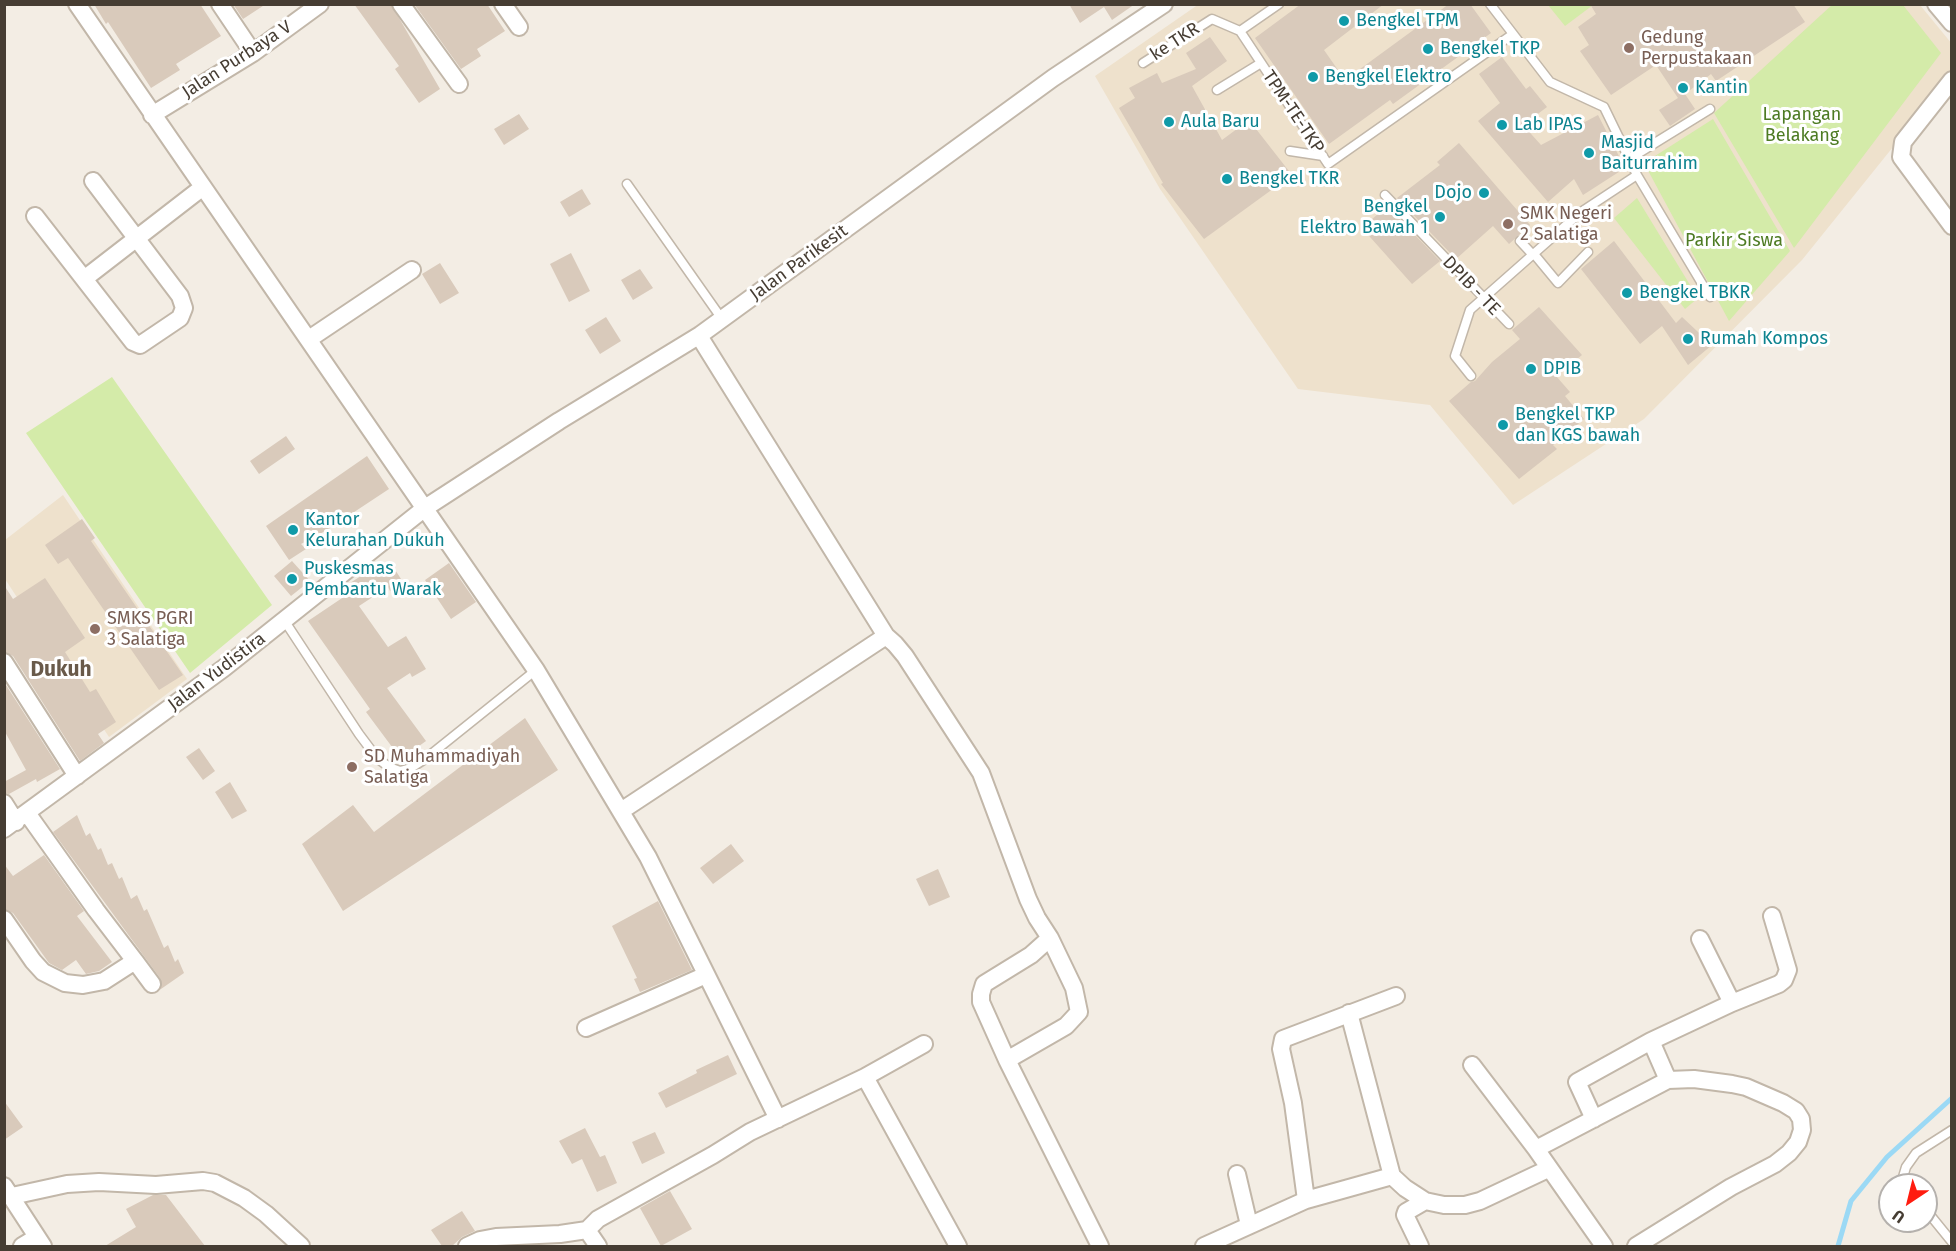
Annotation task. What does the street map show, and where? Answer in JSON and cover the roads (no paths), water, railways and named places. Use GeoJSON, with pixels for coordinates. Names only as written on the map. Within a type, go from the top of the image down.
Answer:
{"type":"FeatureCollection","features":[{"type":"Feature","properties":{"kind":"street"},"geometry":{"type":"LineString","coordinates":[[77,4],[536,670],[648,857],[778,1119]]}},
{"type":"Feature","properties":{"kind":"street"},"geometry":{"type":"LineString","coordinates":[[220,4],[253,53]]}},
{"type":"Feature","properties":{"kind":"street","name":"Jalan Purbaya V"},"geometry":{"type":"LineString","coordinates":[[152,115],[253,53],[320,4]]}},
{"type":"Feature","properties":{"kind":"street"},"geometry":{"type":"LineString","coordinates":[[401,4],[459,84]]}},
{"type":"Feature","properties":{"kind":"street"},"geometry":{"type":"LineString","coordinates":[[503,4],[519,27]]}},
{"type":"Feature","properties":{"kind":"street","name":"Jalan Parikesit"},"geometry":{"type":"LineString","coordinates":[[425,508],[559,421],[699,336],[1053,78],[1164,4]]}},
{"type":"Feature","properties":{"kind":"street"},"geometry":{"type":"LineString","coordinates":[[1936,4],[1952,23]]}},
{"type":"Feature","properties":{"kind":"street"},"geometry":{"type":"LineString","coordinates":[[1952,80],[1903,142],[1901,157],[1952,226]]}},
{"type":"Feature","properties":{"kind":"street"},"geometry":{"type":"LineString","coordinates":[[35,216],[136,344],[140,345],[180,318],[184,308],[180,296],[93,181]]}},
{"type":"Feature","properties":{"kind":"street"},"geometry":{"type":"LineString","coordinates":[[84,279],[203,187]]}},
{"type":"Feature","properties":{"kind":"street"},"geometry":{"type":"LineString","coordinates":[[309,339],[412,270]]}},
{"type":"Feature","properties":{"kind":"street"},"geometry":{"type":"LineString","coordinates":[[699,336],[886,636],[900,649],[981,773],[1028,899],[1074,988],[1079,1012],[1066,1026],[1007,1060]]}},
{"type":"Feature","properties":{"kind":"street","name":"Jalan Yudistira"},"geometry":{"type":"LineString","coordinates":[[16,822],[224,668],[425,508]]}},
{"type":"Feature","properties":{"kind":"street"},"geometry":{"type":"LineString","coordinates":[[621,811],[886,636]]}},
{"type":"Feature","properties":{"kind":"street"},"geometry":{"type":"LineString","coordinates":[[4,662],[77,776]]}},
{"type":"Feature","properties":{"kind":"street"},"geometry":{"type":"LineString","coordinates":[[4,803],[16,822],[96,910],[152,984]]}},
{"type":"Feature","properties":{"kind":"street"},"geometry":{"type":"LineString","coordinates":[[1594,1119],[1577,1082],[1651,1041],[1779,984],[1787,976],[1788,970],[1772,916]]}},
{"type":"Feature","properties":{"kind":"street"},"geometry":{"type":"LineString","coordinates":[[4,919],[33,962],[43,972],[65,983],[83,985],[104,981],[135,961]]}},
{"type":"Feature","properties":{"kind":"street"},"geometry":{"type":"LineString","coordinates":[[1050,938],[1031,955],[991,978],[984,984],[981,994],[984,1012],[1100,1246]]}},
{"type":"Feature","properties":{"kind":"street"},"geometry":{"type":"LineString","coordinates":[[1700,939],[1732,1003]]}},
{"type":"Feature","properties":{"kind":"street"},"geometry":{"type":"LineString","coordinates":[[586,1028],[706,975]]}},
{"type":"Feature","properties":{"kind":"street"},"geometry":{"type":"LineString","coordinates":[[1306,1200],[1293,1103],[1281,1044],[1283,1039],[1396,996]]}},
{"type":"Feature","properties":{"kind":"street"},"geometry":{"type":"LineString","coordinates":[[1349,1013],[1392,1176],[1405,1188],[1425,1201],[1444,1205],[1465,1204],[1480,1201],[1548,1169]]}},
{"type":"Feature","properties":{"kind":"street"},"geometry":{"type":"LineString","coordinates":[[1651,1041],[1668,1080]]}},
{"type":"Feature","properties":{"kind":"street"},"geometry":{"type":"LineString","coordinates":[[467,1246],[480,1240],[496,1237],[548,1235],[587,1230],[598,1219],[615,1208],[674,1177],[750,1132],[865,1077],[924,1044]]}},
{"type":"Feature","properties":{"kind":"street"},"geometry":{"type":"LineString","coordinates":[[1472,1065],[1536,1149],[1604,1246]]}},
{"type":"Feature","properties":{"kind":"street"},"geometry":{"type":"LineString","coordinates":[[865,1077],[958,1246]]}},
{"type":"Feature","properties":{"kind":"street"},"geometry":{"type":"LineString","coordinates":[[1536,1149],[1668,1080],[1694,1079],[1746,1087],[1783,1103],[1796,1112],[1801,1119],[1802,1130],[1798,1142],[1789,1154],[1636,1246]]}},
{"type":"Feature","properties":{"kind":"street"},"geometry":{"type":"LineString","coordinates":[[1237,1174],[1249,1225]]}},
{"type":"Feature","properties":{"kind":"street"},"geometry":{"type":"LineString","coordinates":[[1204,1246],[1306,1200],[1392,1176]]}},
{"type":"Feature","properties":{"kind":"street"},"geometry":{"type":"LineString","coordinates":[[22,1246],[40,1242],[8,1191],[75,1183],[156,1185],[203,1181],[215,1183],[244,1198],[266,1214],[301,1246]]}},
{"type":"Feature","properties":{"kind":"street"},"geometry":{"type":"LineString","coordinates":[[1420,1246],[1405,1215],[1425,1201]]}},
{"type":"Feature","properties":{"kind":"street"},"geometry":{"type":"LineString","coordinates":[[587,1230],[598,1246]]}},
{"type":"Feature","properties":{"kind":"lane"},"geometry":{"type":"LineString","coordinates":[[1240,32],[1279,4]]}},
{"type":"Feature","properties":{"kind":"lane"},"geometry":{"type":"LineString","coordinates":[[1490,4],[1550,82],[1604,107],[1637,175],[1710,297]]}},
{"type":"Feature","properties":{"kind":"lane","name":"ke TKR"},"geometry":{"type":"LineString","coordinates":[[1143,63],[1212,19],[1240,32]]}},
{"type":"Feature","properties":{"kind":"lane","name":"TPM-TE-TKP"},"geometry":{"type":"LineString","coordinates":[[1240,32],[1328,164],[1513,34]]}},
{"type":"Feature","properties":{"kind":"lane"},"geometry":{"type":"LineString","coordinates":[[1217,90],[1261,63]]}},
{"type":"Feature","properties":{"kind":"lane"},"geometry":{"type":"LineString","coordinates":[[1629,159],[1710,109]]}},
{"type":"Feature","properties":{"kind":"lane"},"geometry":{"type":"LineString","coordinates":[[1290,151],[1323,156]]}},
{"type":"Feature","properties":{"kind":"lane"},"geometry":{"type":"LineString","coordinates":[[1471,376],[1455,356],[1470,310],[1581,212],[1637,175]]}},
{"type":"Feature","properties":{"kind":"lane"},"geometry":{"type":"LineString","coordinates":[[627,184],[722,319]]}},
{"type":"Feature","properties":{"kind":"lane","name":"DPIB - TE"},"geometry":{"type":"LineString","coordinates":[[1385,195],[1509,324]]}},
{"type":"Feature","properties":{"kind":"lane"},"geometry":{"type":"LineString","coordinates":[[1520,241],[1558,283],[1588,252]]}},
{"type":"Feature","properties":{"kind":"lane"},"geometry":{"type":"LineString","coordinates":[[284,620],[377,758],[389,767],[400,771],[411,768],[425,759],[536,670]]}},
{"type":"Feature","properties":{"kind":"lane"},"geometry":{"type":"LineString","coordinates":[[1904,1173],[1916,1153],[1952,1130]]}},
{"type":"Feature","properties":{"kind":"lane"},"geometry":{"type":"LineString","coordinates":[[1938,1225],[1952,1242]]}},
{"type":"Feature","properties":{"kind":"waterway"},"geometry":{"type":"LineString","coordinates":[[1838,1246],[1851,1201],[1887,1157],[1952,1098]]}},
{"type":"Feature","properties":{"kind":"place","name":"Bengkel TPM"},"geometry":{"type":"Point","coordinates":[1344,21]}},
{"type":"Feature","properties":{"kind":"place","name":"Gedung Perpustakaan"},"geometry":{"type":"Point","coordinates":[1629,48]}},
{"type":"Feature","properties":{"kind":"place","name":"Bengkel TKP"},"geometry":{"type":"Point","coordinates":[1428,49]}},
{"type":"Feature","properties":{"kind":"place","name":"Bengkel Elektro"},"geometry":{"type":"Point","coordinates":[1313,77]}},
{"type":"Feature","properties":{"kind":"place","name":"Kantin"},"geometry":{"type":"Point","coordinates":[1683,88]}},
{"type":"Feature","properties":{"kind":"place","name":"Aula Baru"},"geometry":{"type":"Point","coordinates":[1169,122]}},
{"type":"Feature","properties":{"kind":"place","name":"Lab IPAS"},"geometry":{"type":"Point","coordinates":[1502,125]}},
{"type":"Feature","properties":{"kind":"place","name":"Masjid Baiturrahim"},"geometry":{"type":"Point","coordinates":[1589,153]}},
{"type":"Feature","properties":{"kind":"place","name":"Bengkel TKR"},"geometry":{"type":"Point","coordinates":[1227,179]}},
{"type":"Feature","properties":{"kind":"place","name":"Dojo"},"geometry":{"type":"Point","coordinates":[1484,193]}},
{"type":"Feature","properties":{"kind":"place","name":"Bengkel Elektro Bawah 1"},"geometry":{"type":"Point","coordinates":[1440,217]}},
{"type":"Feature","properties":{"kind":"place","name":"SMK Negeri 2 Salatiga"},"geometry":{"type":"Point","coordinates":[1508,224]}},
{"type":"Feature","properties":{"kind":"place","name":"Bengkel TBKR"},"geometry":{"type":"Point","coordinates":[1627,293]}},
{"type":"Feature","properties":{"kind":"place","name":"Rumah Kompos"},"geometry":{"type":"Point","coordinates":[1688,339]}},
{"type":"Feature","properties":{"kind":"place","name":"DPIB"},"geometry":{"type":"Point","coordinates":[1531,369]}},
{"type":"Feature","properties":{"kind":"place","name":"Bengkel TKP dan KGS bawah"},"geometry":{"type":"Point","coordinates":[1503,425]}},
{"type":"Feature","properties":{"kind":"place","name":"Kantor Kelurahan Dukuh"},"geometry":{"type":"Point","coordinates":[293,530]}},
{"type":"Feature","properties":{"kind":"place","name":"Puskesmas Pembantu Warak"},"geometry":{"type":"Point","coordinates":[292,579]}},
{"type":"Feature","properties":{"kind":"place","name":"SMKS PGRI 3 Salatiga"},"geometry":{"type":"Point","coordinates":[95,629]}},
{"type":"Feature","properties":{"kind":"place","name":"SD Muhammadiyah Salatiga"},"geometry":{"type":"Point","coordinates":[352,767]}},
{"type":"Feature","properties":{"kind":"district","name":"Dukuh"},"geometry":{"type":"Point","coordinates":[61,670]}},
{"type":"Feature","properties":{"kind":"park label","name":"Lapangan Belakang"},"geometry":{"type":"Point","coordinates":[1802,125]}},
{"type":"Feature","properties":{"kind":"park label","name":"Parkir Siswa"},"geometry":{"type":"Point","coordinates":[1734,241]}}]}
